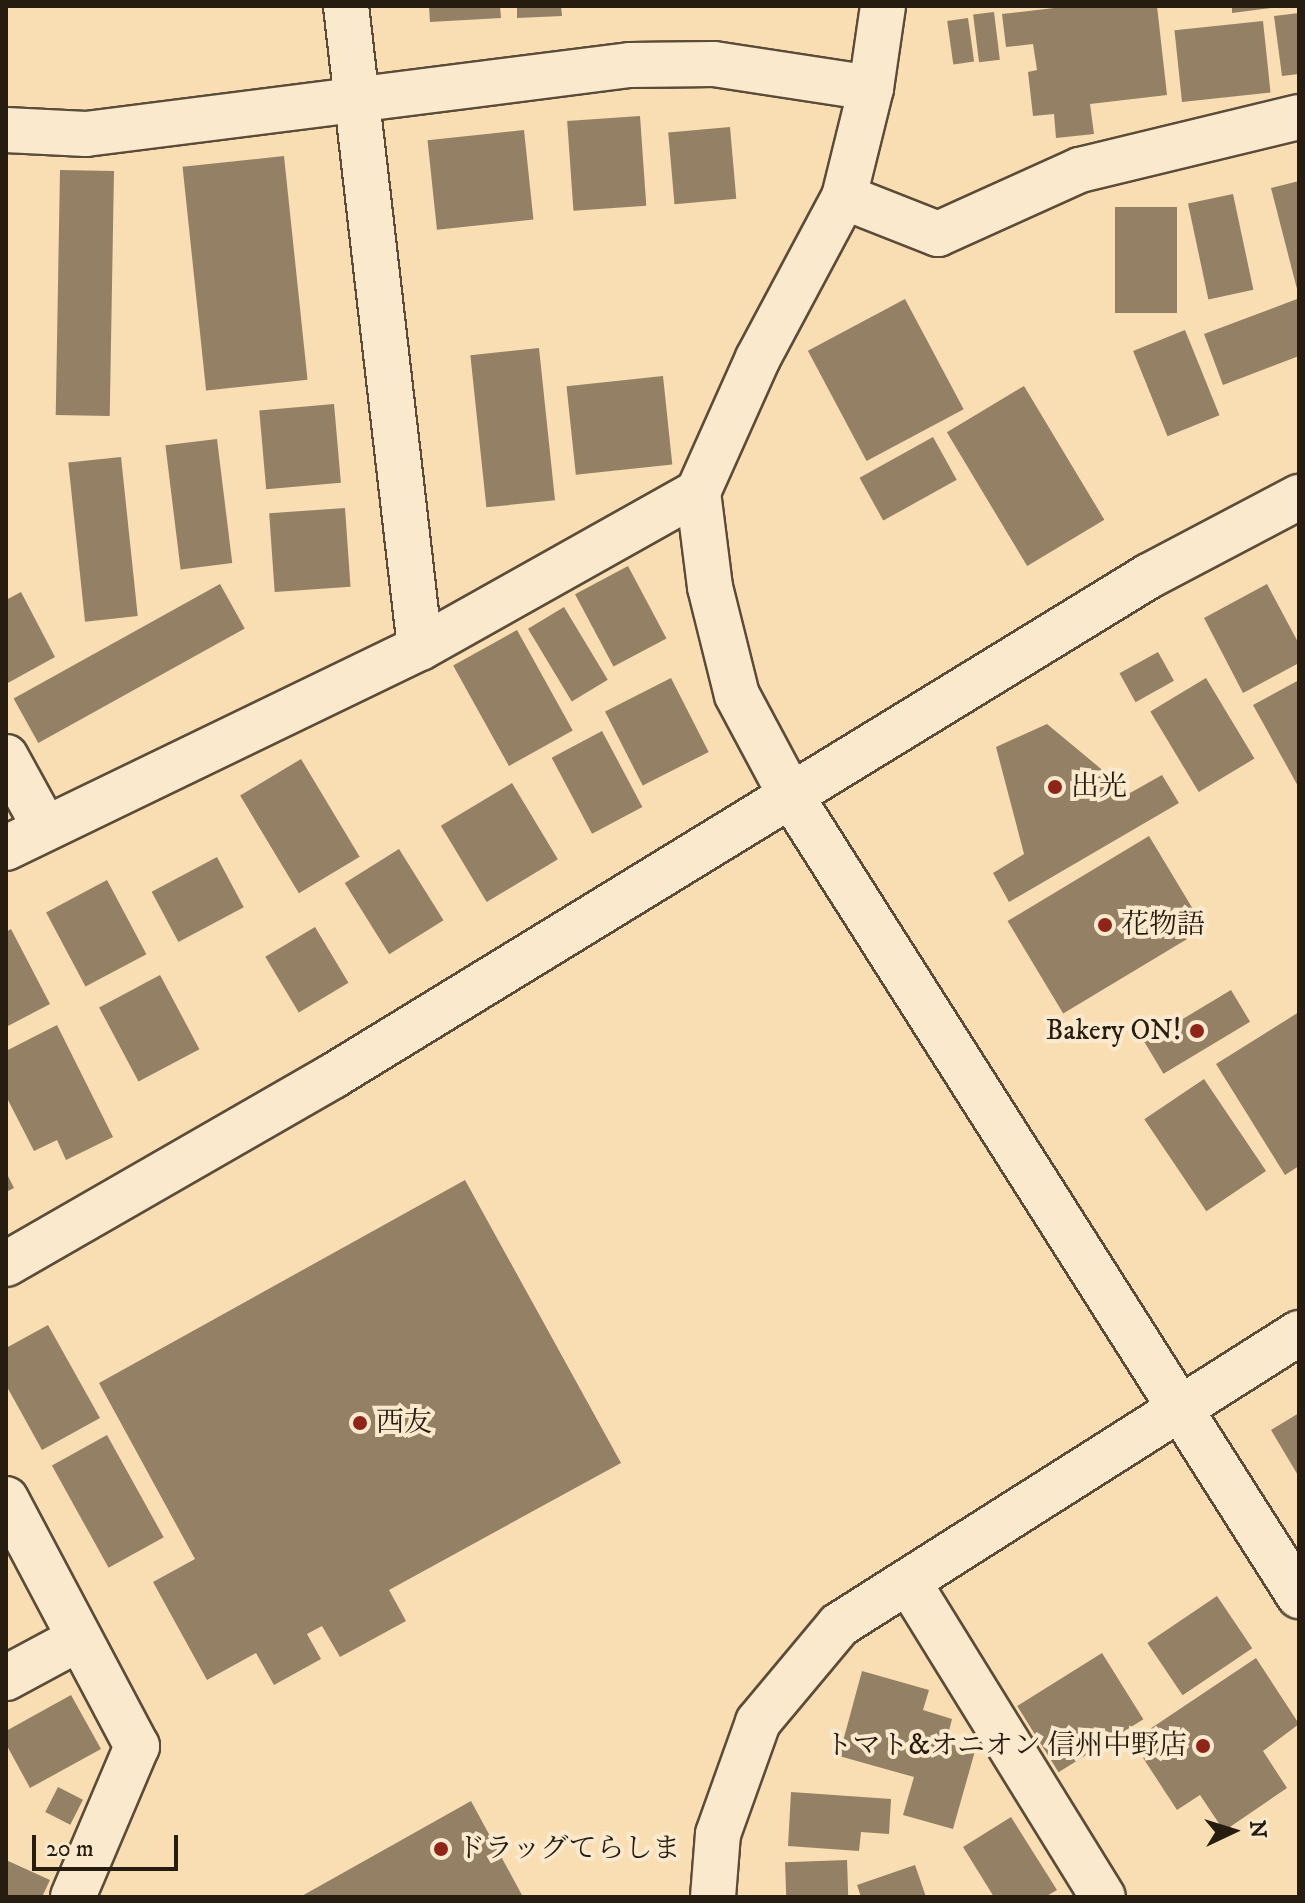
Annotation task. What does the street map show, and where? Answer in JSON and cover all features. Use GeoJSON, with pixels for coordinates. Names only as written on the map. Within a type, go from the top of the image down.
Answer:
{"type":"FeatureCollection","features":[{"type":"Feature","properties":{"kind":"street"},"geometry":{"type":"LineString","coordinates":[[346,6],[420,648]]}},
{"type":"Feature","properties":{"kind":"street"},"geometry":{"type":"LineString","coordinates":[[883,6],[871,88],[844,197],[758,358],[698,492],[710,587],[737,695],[791,796],[1299,1596]]}},
{"type":"Feature","properties":{"kind":"street"},"geometry":{"type":"LineString","coordinates":[[6,130],[86,134],[356,103],[630,65],[714,64],[871,88]]}},
{"type":"Feature","properties":{"kind":"street"},"geometry":{"type":"LineString","coordinates":[[844,197],[938,234],[1080,170],[1299,117]]}},
{"type":"Feature","properties":{"kind":"street"},"geometry":{"type":"LineString","coordinates":[[6,848],[44,826],[420,648],[698,492]]}},
{"type":"Feature","properties":{"kind":"street"},"geometry":{"type":"LineString","coordinates":[[6,1264],[333,1076],[1149,576],[1294,509]]}},
{"type":"Feature","properties":{"kind":"street"},"geometry":{"type":"LineString","coordinates":[[6,757],[44,826]]}},
{"type":"Feature","properties":{"kind":"street"},"geometry":{"type":"LineString","coordinates":[[713,1897],[718,1834],[758,1722],[839,1625],[1299,1333]]}},
{"type":"Feature","properties":{"kind":"street"},"geometry":{"type":"LineString","coordinates":[[6,1499],[77,1640],[137,1746],[73,1897]]}},
{"type":"Feature","properties":{"kind":"street"},"geometry":{"type":"LineString","coordinates":[[909,1583],[1103,1897]]}},
{"type":"Feature","properties":{"kind":"street"},"geometry":{"type":"LineString","coordinates":[[6,1678],[77,1640]]}},
{"type":"Feature","properties":{"kind":"building"},"geometry":{"type":"Polygon","coordinates":[[[429,6],[500,6],[501,18],[430,22],[429,6]]]}},
{"type":"Feature","properties":{"kind":"building"},"geometry":{"type":"Polygon","coordinates":[[[517,6],[561,6],[562,16],[517,18],[517,6]]]}},
{"type":"Feature","properties":{"kind":"building"},"geometry":{"type":"Polygon","coordinates":[[[1071,6],[1157,6],[1167,95],[1090,104],[1094,134],[1056,138],[1054,114],[1033,116],[1028,72],[1037,70],[1033,44],[1006,47],[1002,14],[1071,6]]]}},
{"type":"Feature","properties":{"kind":"building"},"geometry":{"type":"Polygon","coordinates":[[[1232,6],[1270,6],[1271,8],[1232,13],[1232,6]]]}},
{"type":"Feature","properties":{"kind":"building"},"geometry":{"type":"Polygon","coordinates":[[[994,12],[1000,60],[979,62],[973,15],[994,12]]]}},
{"type":"Feature","properties":{"kind":"building"},"geometry":{"type":"Polygon","coordinates":[[[1299,13],[1299,74],[1282,76],[1274,16],[1299,13]]]}},
{"type":"Feature","properties":{"kind":"building"},"geometry":{"type":"Polygon","coordinates":[[[968,18],[974,62],[953,64],[947,21],[968,18]]]}},
{"type":"Feature","properties":{"kind":"building"},"geometry":{"type":"Polygon","coordinates":[[[1263,21],[1271,93],[1182,102],[1174,30],[1263,21]]]}},
{"type":"Feature","properties":{"kind":"building"},"geometry":{"type":"Polygon","coordinates":[[[640,116],[646,206],[573,211],[567,121],[640,116]]]}},
{"type":"Feature","properties":{"kind":"building"},"geometry":{"type":"Polygon","coordinates":[[[730,127],[736,199],[675,204],[668,132],[730,127]]]}},
{"type":"Feature","properties":{"kind":"building"},"geometry":{"type":"Polygon","coordinates":[[[524,130],[533,220],[437,230],[428,140],[524,130]]]}},
{"type":"Feature","properties":{"kind":"building"},"geometry":{"type":"Polygon","coordinates":[[[284,156],[308,380],[206,390],[183,167],[284,156]]]}},
{"type":"Feature","properties":{"kind":"building"},"geometry":{"type":"Polygon","coordinates":[[[60,170],[114,171],[110,416],[56,415],[60,170]]]}},
{"type":"Feature","properties":{"kind":"building"},"geometry":{"type":"Polygon","coordinates":[[[1299,181],[1299,289],[1297,289],[1271,188],[1299,181]]]}},
{"type":"Feature","properties":{"kind":"building"},"geometry":{"type":"Polygon","coordinates":[[[1233,194],[1253,290],[1208,299],[1188,204],[1233,194]]]}},
{"type":"Feature","properties":{"kind":"building"},"geometry":{"type":"Polygon","coordinates":[[[1115,207],[1177,207],[1177,313],[1115,313],[1115,207]]]}},
{"type":"Feature","properties":{"kind":"building"},"geometry":{"type":"Polygon","coordinates":[[[905,299],[964,409],[867,461],[808,351],[905,299]]]}},
{"type":"Feature","properties":{"kind":"building"},"geometry":{"type":"Polygon","coordinates":[[[1297,299],[1299,356],[1223,385],[1204,334],[1297,299]]]}},
{"type":"Feature","properties":{"kind":"building"},"geometry":{"type":"Polygon","coordinates":[[[1185,330],[1219,415],[1168,436],[1133,351],[1185,330]]]}},
{"type":"Feature","properties":{"kind":"building"},"geometry":{"type":"Polygon","coordinates":[[[539,348],[555,500],[486,507],[470,355],[539,348]]]}},
{"type":"Feature","properties":{"kind":"building"},"geometry":{"type":"Polygon","coordinates":[[[663,376],[672,465],[576,475],[567,386],[663,376]]]}},
{"type":"Feature","properties":{"kind":"building"},"geometry":{"type":"Polygon","coordinates":[[[1024,386],[1104,520],[1027,566],[947,432],[1024,386]]]}},
{"type":"Feature","properties":{"kind":"building"},"geometry":{"type":"Polygon","coordinates":[[[334,404],[341,483],[266,489],[259,411],[334,404]]]}},
{"type":"Feature","properties":{"kind":"building"},"geometry":{"type":"Polygon","coordinates":[[[933,437],[957,480],[883,521],[860,478],[933,437]]]}},
{"type":"Feature","properties":{"kind":"building"},"geometry":{"type":"Polygon","coordinates":[[[217,439],[232,563],[181,569],[165,445],[217,439]]]}},
{"type":"Feature","properties":{"kind":"building"},"geometry":{"type":"Polygon","coordinates":[[[121,457],[138,616],[85,622],[68,463],[121,457]]]}},
{"type":"Feature","properties":{"kind":"building"},"geometry":{"type":"Polygon","coordinates":[[[345,508],[351,587],[275,592],[269,513],[345,508]]]}},
{"type":"Feature","properties":{"kind":"building"},"geometry":{"type":"Polygon","coordinates":[[[628,566],[666,638],[614,667],[575,594],[628,566]]]}},
{"type":"Feature","properties":{"kind":"building"},"geometry":{"type":"Polygon","coordinates":[[[220,584],[245,629],[38,743],[14,698],[220,584]]]}},
{"type":"Feature","properties":{"kind":"building"},"geometry":{"type":"Polygon","coordinates":[[[1267,584],[1299,644],[1299,663],[1243,693],[1204,618],[1267,584]]]}},
{"type":"Feature","properties":{"kind":"building"},"geometry":{"type":"Polygon","coordinates":[[[21,592],[55,657],[6,684],[6,600],[21,592]]]}},
{"type":"Feature","properties":{"kind":"building"},"geometry":{"type":"Polygon","coordinates":[[[564,607],[608,680],[572,701],[528,629],[564,607]]]}},
{"type":"Feature","properties":{"kind":"building"},"geometry":{"type":"Polygon","coordinates":[[[517,630],[573,731],[509,766],[453,665],[517,630]]]}},
{"type":"Feature","properties":{"kind":"building"},"geometry":{"type":"Polygon","coordinates":[[[1158,652],[1174,681],[1136,702],[1120,673],[1158,652]]]}},
{"type":"Feature","properties":{"kind":"building"},"geometry":{"type":"Polygon","coordinates":[[[671,678],[709,752],[643,786],[605,712],[671,678]]]}},
{"type":"Feature","properties":{"kind":"building"},"geometry":{"type":"Polygon","coordinates":[[[1206,678],[1254,759],[1199,792],[1150,711],[1206,678]]]}},
{"type":"Feature","properties":{"kind":"building"},"geometry":{"type":"Polygon","coordinates":[[[1299,680],[1299,788],[1253,705],[1299,680]]]}},
{"type":"Feature","properties":{"kind":"building"},"geometry":{"type":"Polygon","coordinates":[[[1047,724],[1130,793],[1162,775],[1179,803],[1009,902],[993,873],[1024,854],[996,747],[1047,724]]]}},
{"type":"Feature","properties":{"kind":"building"},"geometry":{"type":"Polygon","coordinates":[[[602,731],[642,807],[592,834],[552,758],[602,731]]]}},
{"type":"Feature","properties":{"kind":"building"},"geometry":{"type":"Polygon","coordinates":[[[301,759],[360,857],[299,893],[240,796],[301,759]]]}},
{"type":"Feature","properties":{"kind":"building"},"geometry":{"type":"Polygon","coordinates":[[[512,783],[558,859],[487,902],[441,826],[512,783]]]}},
{"type":"Feature","properties":{"kind":"building","name":"花物語"},"geometry":{"type":"Polygon","coordinates":[[[1149,836],[1205,929],[1063,1014],[1008,921],[1149,836]]]}},
{"type":"Feature","properties":{"kind":"building"},"geometry":{"type":"Polygon","coordinates":[[[399,849],[444,920],[389,954],[345,883],[399,849]]]}},
{"type":"Feature","properties":{"kind":"building"},"geometry":{"type":"Polygon","coordinates":[[[217,857],[244,907],[178,942],[152,892],[217,857]]]}},
{"type":"Feature","properties":{"kind":"building"},"geometry":{"type":"Polygon","coordinates":[[[107,880],[146,954],[86,987],[46,912],[107,880]]]}},
{"type":"Feature","properties":{"kind":"building"},"geometry":{"type":"Polygon","coordinates":[[[315,927],[348,983],[299,1013],[265,957],[315,927]]]}},
{"type":"Feature","properties":{"kind":"building"},"geometry":{"type":"Polygon","coordinates":[[[11,929],[50,1004],[6,1027],[6,932],[11,929]]]}},
{"type":"Feature","properties":{"kind":"building"},"geometry":{"type":"Polygon","coordinates":[[[160,975],[199,1049],[139,1082],[99,1007],[160,975]]]}},
{"type":"Feature","properties":{"kind":"building","name":"Bakery ON!"},"geometry":{"type":"Polygon","coordinates":[[[1231,990],[1250,1022],[1163,1074],[1144,1042],[1231,990]]]}},
{"type":"Feature","properties":{"kind":"building"},"geometry":{"type":"Polygon","coordinates":[[[1299,1012],[1299,1166],[1285,1175],[1216,1064],[1299,1012]]]}},
{"type":"Feature","properties":{"kind":"building"},"geometry":{"type":"Polygon","coordinates":[[[57,1025],[113,1137],[66,1160],[57,1140],[34,1151],[6,1096],[6,1051],[57,1025]]]}},
{"type":"Feature","properties":{"kind":"building"},"geometry":{"type":"Polygon","coordinates":[[[1204,1079],[1266,1171],[1206,1211],[1144,1119],[1204,1079]]]}},
{"type":"Feature","properties":{"kind":"building"},"geometry":{"type":"Polygon","coordinates":[[[6,1172],[14,1188],[6,1192],[6,1172]]]}},
{"type":"Feature","properties":{"kind":"building","name":"西友"},"geometry":{"type":"Polygon","coordinates":[[[465,1180],[621,1463],[389,1590],[406,1621],[340,1657],[322,1626],[307,1634],[321,1659],[274,1685],[256,1653],[207,1680],[153,1582],[195,1559],[99,1383],[465,1180]]]}},
{"type":"Feature","properties":{"kind":"building"},"geometry":{"type":"Polygon","coordinates":[[[48,1325],[100,1418],[42,1450],[6,1385],[6,1348],[48,1325]]]}},
{"type":"Feature","properties":{"kind":"building"},"geometry":{"type":"Polygon","coordinates":[[[1299,1413],[1299,1477],[1271,1430],[1299,1413]]]}},
{"type":"Feature","properties":{"kind":"building"},"geometry":{"type":"Polygon","coordinates":[[[107,1435],[164,1537],[109,1568],[52,1466],[107,1435]]]}},
{"type":"Feature","properties":{"kind":"building"},"geometry":{"type":"Polygon","coordinates":[[[1217,1596],[1252,1648],[1183,1695],[1147,1643],[1217,1596]]]}},
{"type":"Feature","properties":{"kind":"building"},"geometry":{"type":"Polygon","coordinates":[[[1102,1653],[1143,1719],[1059,1772],[1017,1706],[1102,1653]]]}},
{"type":"Feature","properties":{"kind":"building","name":"トマト&オニオン 信州中野店"},"geometry":{"type":"Polygon","coordinates":[[[1256,1658],[1299,1724],[1263,1751],[1287,1788],[1224,1831],[1200,1795],[1177,1810],[1132,1741],[1256,1658]]]}},
{"type":"Feature","properties":{"kind":"building"},"geometry":{"type":"Polygon","coordinates":[[[862,1671],[929,1690],[923,1710],[952,1719],[946,1743],[975,1751],[953,1829],[903,1815],[914,1777],[839,1756],[862,1671]]]}},
{"type":"Feature","properties":{"kind":"building"},"geometry":{"type":"Polygon","coordinates":[[[71,1695],[101,1749],[30,1788],[6,1744],[6,1731],[71,1695]]]}},
{"type":"Feature","properties":{"kind":"building"},"geometry":{"type":"Polygon","coordinates":[[[58,1787],[83,1800],[70,1825],[45,1812],[58,1787]]]}},
{"type":"Feature","properties":{"kind":"building"},"geometry":{"type":"Polygon","coordinates":[[[791,1792],[891,1799],[889,1834],[861,1832],[859,1851],[788,1846],[791,1792]]]}},
{"type":"Feature","properties":{"kind":"building","name":"ドラッグてらしま"},"geometry":{"type":"Polygon","coordinates":[[[471,1801],[523,1897],[300,1897],[471,1801]]]}},
{"type":"Feature","properties":{"kind":"building"},"geometry":{"type":"Polygon","coordinates":[[[1011,1817],[1057,1890],[1045,1897],[994,1897],[963,1847],[1011,1817]]]}},
{"type":"Feature","properties":{"kind":"building"},"geometry":{"type":"Polygon","coordinates":[[[6,1860],[50,1880],[42,1897],[6,1897],[6,1860]]]}},
{"type":"Feature","properties":{"kind":"building"},"geometry":{"type":"Polygon","coordinates":[[[847,1860],[848,1897],[786,1897],[785,1862],[847,1860]]]}},
{"type":"Feature","properties":{"kind":"building"},"geometry":{"type":"Polygon","coordinates":[[[915,1865],[926,1897],[861,1897],[857,1885],[915,1865]]]}},
{"type":"Feature","properties":{"kind":"place","name":"出光"},"geometry":{"type":"Point","coordinates":[1055,787]}},
{"type":"Feature","properties":{"kind":"place","name":"花物語"},"geometry":{"type":"Point","coordinates":[1105,925]}},
{"type":"Feature","properties":{"kind":"place","name":"Bakery ON!"},"geometry":{"type":"Point","coordinates":[1197,1031]}},
{"type":"Feature","properties":{"kind":"place","name":"西友"},"geometry":{"type":"Point","coordinates":[360,1423]}},
{"type":"Feature","properties":{"kind":"place","name":"トマト&オニオン 信州中野店"},"geometry":{"type":"Point","coordinates":[1203,1746]}},
{"type":"Feature","properties":{"kind":"place","name":"ドラッグてらしま"},"geometry":{"type":"Point","coordinates":[441,1849]}}]}
